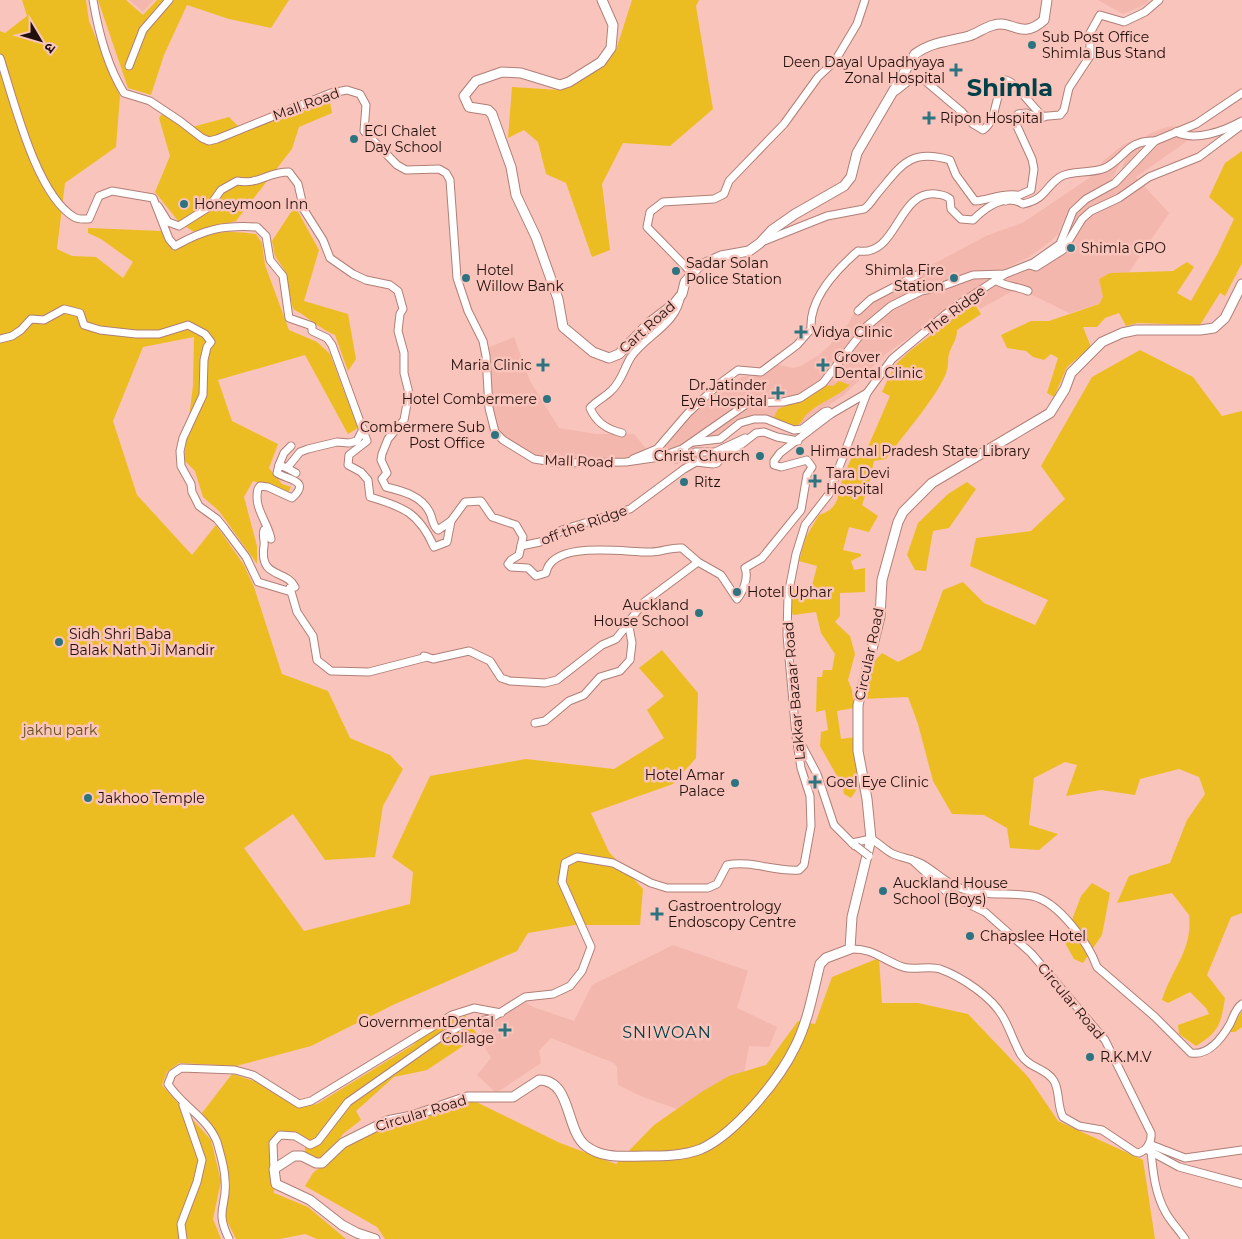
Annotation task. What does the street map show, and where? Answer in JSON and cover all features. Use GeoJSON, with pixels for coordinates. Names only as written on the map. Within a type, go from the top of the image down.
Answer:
{"type":"FeatureCollection","features":[{"type":"Feature","properties":{"kind":"main road","name":"Cart Road"},"geometry":{"type":"LineString","coordinates":[[602,0],[613,25],[611,48],[601,62],[569,82],[560,85],[521,73],[502,72],[476,81],[464,96],[470,107],[488,110],[492,114],[511,167],[516,195],[536,237],[558,299],[563,327],[593,352],[609,358],[619,354],[654,318],[674,304],[682,294],[685,282],[692,273]]}},
{"type":"Feature","properties":{"kind":"main road"},"geometry":{"type":"LineString","coordinates":[[692,273],[699,266],[721,256],[749,251],[760,243],[772,230],[795,214],[844,186],[851,176],[857,153],[915,54],[921,49],[969,36],[994,24],[1002,24],[1015,29],[1033,28],[1044,20],[1047,0]]}},
{"type":"Feature","properties":{"kind":"main road","name":"Circular Road"},"geometry":{"type":"LineString","coordinates":[[871,839],[867,799],[858,751],[858,705],[880,617],[882,580],[898,522],[903,512],[932,483],[1050,413],[1065,389],[1071,374],[1102,342],[1122,333],[1136,330],[1200,330],[1214,328],[1225,318],[1242,284]]}},
{"type":"Feature","properties":{"kind":"main road"},"geometry":{"type":"LineString","coordinates":[[850,949],[852,917],[871,839]]}},
{"type":"Feature","properties":{"kind":"main road","name":"Circular Road"},"geometry":{"type":"LineString","coordinates":[[274,1170],[294,1156],[302,1156],[316,1163],[322,1163],[343,1143],[387,1121],[412,1116],[467,1097],[513,1097],[539,1080],[557,1087],[578,1139],[595,1152],[624,1156],[688,1152],[712,1142],[730,1128],[760,1098],[794,1048],[804,1027],[820,964],[826,958],[850,949]]}},
{"type":"Feature","properties":{"kind":"main road"},"geometry":{"type":"LineString","coordinates":[[274,1170],[276,1184],[310,1200],[357,1234],[375,1239]]}},
{"type":"Feature","properties":{"kind":"street","name":"Mall Road"},"geometry":{"type":"LineString","coordinates":[[92,0],[112,70],[124,93],[150,101],[180,120],[202,138],[209,141],[331,93],[347,90],[360,94],[366,105],[364,131],[379,148],[406,170],[439,169],[446,173],[450,180],[457,278],[468,311],[483,341],[486,356],[489,408],[494,432],[503,440],[534,459],[560,463],[626,462],[660,457],[694,442],[748,403],[783,402],[800,398],[823,383],[867,326],[891,306],[921,291],[940,287],[973,275],[1006,274],[1028,265],[1060,244],[1070,216],[1080,204],[1115,183],[1155,142],[1203,120],[1242,93]]}},
{"type":"Feature","properties":{"kind":"street"},"geometry":{"type":"LineString","coordinates":[[129,66],[143,30],[169,0]]}},
{"type":"Feature","properties":{"kind":"street"},"geometry":{"type":"LineString","coordinates":[[692,273],[647,227],[650,212],[663,202],[714,199],[724,194],[729,181],[784,124],[818,77],[835,60],[857,24],[865,0]]}},
{"type":"Feature","properties":{"kind":"street"},"geometry":{"type":"LineString","coordinates":[[1006,201],[1031,190],[1034,169],[1030,150],[1015,122],[1018,114],[1026,113],[1044,117],[1060,115],[1064,110],[1069,88],[1090,56],[1090,33],[1100,14],[1124,22],[1145,12],[1159,0]]}},
{"type":"Feature","properties":{"kind":"street"},"geometry":{"type":"LineString","coordinates":[[0,58],[40,176],[57,202],[76,218],[89,219],[100,196],[112,191],[153,198],[168,222],[179,226],[204,211],[221,190],[236,180],[251,183],[281,172],[288,172],[294,177],[301,190],[304,210],[323,240],[330,258],[353,274],[366,280],[386,283],[398,291],[403,309],[400,314],[399,337],[404,353],[404,373],[409,393],[404,420],[388,439],[382,454],[381,460],[387,473],[382,479],[386,487],[415,496],[429,510],[434,526],[438,530],[451,521],[465,502],[481,502],[492,517],[516,525],[523,537],[519,556],[508,564],[511,567],[528,568],[536,576],[546,573],[547,568],[554,560],[572,552],[589,550],[652,552],[682,548],[698,562],[720,575],[737,599],[746,581],[747,573],[745,568],[762,558],[788,528],[804,504]]}},
{"type":"Feature","properties":{"kind":"street"},"geometry":{"type":"LineString","coordinates":[[892,94],[910,80],[923,79],[962,112],[973,124],[983,130],[990,125],[998,90],[1006,80],[1012,82],[1033,108],[1044,117]]}},
{"type":"Feature","properties":{"kind":"street"},"geometry":{"type":"LineString","coordinates":[[1176,132],[1183,136],[1196,136],[1227,128],[1242,121]]}},
{"type":"Feature","properties":{"kind":"street"},"geometry":{"type":"LineString","coordinates":[[1028,265],[1036,267],[1063,250],[1082,219],[1091,212],[1119,198],[1150,177],[1198,157],[1242,125]]}},
{"type":"Feature","properties":{"kind":"street"},"geometry":{"type":"LineString","coordinates":[[626,462],[657,449],[688,413],[719,384],[738,370],[761,372],[797,345],[811,329],[810,315],[830,280],[858,251],[866,252],[887,240],[913,201],[920,195],[945,195],[950,199],[951,208],[960,219],[973,220],[985,208],[1000,201],[1023,204],[1036,201],[1045,194],[1053,183],[1066,174],[1080,174],[1102,169],[1131,146],[1143,142],[1155,142]]}},
{"type":"Feature","properties":{"kind":"street"},"geometry":{"type":"LineString","coordinates":[[760,243],[827,216],[864,209],[896,170],[914,158],[927,154],[950,160],[956,175],[975,201],[998,198],[1006,194],[1017,195]]}},
{"type":"Feature","properties":{"kind":"street"},"geometry":{"type":"LineString","coordinates":[[158,206],[169,239],[175,246],[195,234],[229,226],[257,227],[266,236],[270,260],[283,276],[289,318],[312,326],[312,331],[327,338],[332,345],[363,428],[367,441],[349,455],[348,465],[361,472],[368,480],[370,497],[400,507],[413,514],[424,528],[434,547],[447,542],[451,521]]}},
{"type":"Feature","properties":{"kind":"street"},"geometry":{"type":"LineString","coordinates":[[858,311],[871,299],[919,274]]}},
{"type":"Feature","properties":{"kind":"street","name":"The Ridge"},"geometry":{"type":"LineString","coordinates":[[838,467],[867,393],[892,359],[952,309],[1006,274]]}},
{"type":"Feature","properties":{"kind":"street"},"geometry":{"type":"LineString","coordinates":[[995,280],[1004,286],[1017,286],[1028,290]]}},
{"type":"Feature","properties":{"kind":"street"},"geometry":{"type":"LineString","coordinates":[[622,433],[595,419],[590,408],[611,391],[627,370],[631,358],[667,324],[680,305],[682,294]]}},
{"type":"Feature","properties":{"kind":"street"},"geometry":{"type":"LineString","coordinates":[[0,338],[12,336],[21,330],[30,319],[44,320],[64,309],[80,313],[84,325],[100,330],[159,334],[188,325],[205,334],[211,342],[207,347],[204,360],[203,395],[183,438],[180,451],[181,466],[191,484],[192,492],[199,506],[217,519],[225,529],[246,557],[258,582],[288,591],[290,588],[295,587],[292,582],[278,575],[266,565],[262,552],[264,530],[271,539],[266,522],[260,513],[256,493],[263,486],[292,498],[295,496],[298,483],[296,480],[277,473],[284,453],[291,446]]}},
{"type":"Feature","properties":{"kind":"street","name":"The Ridge"},"geometry":{"type":"LineString","coordinates":[[804,504],[807,475],[812,468],[809,462],[807,460],[781,467],[774,465],[774,461],[780,453],[831,414],[867,393]]}},
{"type":"Feature","properties":{"kind":"street"},"geometry":{"type":"LineString","coordinates":[[798,441],[777,437],[764,432],[756,433],[714,452],[695,452],[676,459],[696,444],[694,442],[720,438],[747,420],[766,419],[794,430],[802,429],[824,412],[831,414]]}},
{"type":"Feature","properties":{"kind":"street"},"geometry":{"type":"LineString","coordinates":[[287,468],[300,452],[337,442],[349,443],[357,441],[363,428]]}},
{"type":"Feature","properties":{"kind":"street","name":"off the Ridge"},"geometry":{"type":"LineString","coordinates":[[522,546],[551,538],[562,530],[630,509],[684,469],[696,462],[712,464],[717,462],[727,450],[738,447],[756,433]]}},
{"type":"Feature","properties":{"kind":"street"},"geometry":{"type":"LineString","coordinates":[[279,464],[296,473]]}},
{"type":"Feature","properties":{"kind":"street","name":"Lakkar Bazaar Road"},"geometry":{"type":"LineString","coordinates":[[501,1013],[524,996],[552,994],[570,986],[582,971],[590,947],[562,882],[565,863],[577,857],[613,863],[651,883],[667,888],[708,888],[717,884],[727,865],[738,863],[783,871],[799,870],[804,865],[812,826],[810,796],[801,768],[796,736],[787,635],[788,595],[796,554],[805,525],[829,494],[838,467]]}},
{"type":"Feature","properties":{"kind":"street"},"geometry":{"type":"LineString","coordinates":[[804,504],[805,525]]}},
{"type":"Feature","properties":{"kind":"street"},"geometry":{"type":"LineString","coordinates":[[419,654],[440,658],[469,651],[490,661],[501,678],[510,681],[545,683],[557,680],[602,646],[616,639],[643,602],[698,562]]}},
{"type":"Feature","properties":{"kind":"street"},"geometry":{"type":"LineString","coordinates":[[290,588],[297,612],[313,636],[317,660],[331,671],[369,672],[427,657]]}},
{"type":"Feature","properties":{"kind":"street"},"geometry":{"type":"LineString","coordinates":[[535,723],[549,719],[555,711],[569,701],[584,695],[600,677],[620,671],[630,660],[632,654],[628,630],[631,619]]}},
{"type":"Feature","properties":{"kind":"street"},"geometry":{"type":"LineString","coordinates":[[796,736],[817,774],[834,825],[869,856]]}},
{"type":"Feature","properties":{"kind":"street"},"geometry":{"type":"LineString","coordinates":[[854,844],[871,839]]}},
{"type":"Feature","properties":{"kind":"street","name":"Circular Road"},"geometry":{"type":"LineString","coordinates":[[850,949],[864,948],[903,967],[939,969],[984,995],[1003,1015],[1022,1056],[1027,1062],[1041,1069],[1054,1081],[1063,1117],[1079,1126],[1102,1130],[1135,1152],[1142,1152],[1149,1148],[1151,1133],[1125,1078],[1097,1030],[1021,943],[985,912],[950,895],[912,860],[890,852],[871,839]]}},
{"type":"Feature","properties":{"kind":"street"},"geometry":{"type":"LineString","coordinates":[[912,860],[962,889],[983,893],[1032,896],[1048,904],[1077,933],[1093,955],[1097,967],[1155,1017],[1190,1053],[1198,1054],[1209,1049],[1230,1024],[1237,1007],[1242,1004]]}},
{"type":"Feature","properties":{"kind":"street"},"geometry":{"type":"LineString","coordinates":[[229,1239],[220,1217],[226,1180],[216,1141],[196,1114],[183,1104],[168,1084],[172,1074],[181,1068],[235,1070],[253,1075],[299,1104],[311,1101],[452,1015],[474,1008],[501,1013]]}},
{"type":"Feature","properties":{"kind":"street"},"geometry":{"type":"LineString","coordinates":[[274,1170],[273,1142],[280,1136],[296,1136],[310,1144],[318,1141],[348,1102],[403,1063],[459,1026],[490,1019],[501,1013]]}},
{"type":"Feature","properties":{"kind":"street"},"geometry":{"type":"LineString","coordinates":[[183,1104],[202,1160],[197,1182],[181,1224],[183,1239]]}},
{"type":"Feature","properties":{"kind":"street"},"geometry":{"type":"LineString","coordinates":[[1149,1148],[1185,1158],[1242,1150]]}},
{"type":"Feature","properties":{"kind":"street"},"geometry":{"type":"LineString","coordinates":[[1149,1148],[1179,1167],[1242,1184]]}},
{"type":"Feature","properties":{"kind":"street"},"geometry":{"type":"LineString","coordinates":[[1149,1148],[1154,1179],[1165,1212],[1185,1239]]}},
{"type":"Feature","properties":{"kind":"shaded area"},"geometry":{"type":"Polygon","coordinates":[[[129,0],[154,0],[143,12],[129,0]]]}},
{"type":"Feature","properties":{"kind":"shaded area"},"geometry":{"type":"Polygon","coordinates":[[[1098,0],[1149,0],[1146,4],[1123,14],[1098,0]]]}},
{"type":"Feature","properties":{"kind":"shaded area"},"geometry":{"type":"Polygon","coordinates":[[[1193,125],[1186,142],[1136,177],[1169,213],[1128,274],[1110,273],[1099,304],[1069,313],[1018,288],[980,309],[972,298],[1033,262],[1062,238],[1074,213],[1118,182],[1124,161],[1133,147],[1149,134],[1167,127],[1193,125]]]}},
{"type":"Feature","properties":{"kind":"shaded area"},"geometry":{"type":"Polygon","coordinates":[[[1139,138],[1129,146],[1111,181],[1070,206],[1058,234],[1051,241],[1029,257],[1005,269],[887,353],[844,395],[790,431],[750,417],[720,436],[669,457],[579,465],[546,465],[531,461],[489,433],[480,351],[514,337],[530,381],[559,428],[596,434],[634,434],[648,451],[662,444],[720,387],[742,377],[760,374],[775,364],[793,368],[801,366],[819,355],[829,346],[849,323],[858,304],[986,236],[1024,222],[1095,174],[1103,161],[1123,145],[1139,138]]]}},
{"type":"Feature","properties":{"kind":"shaded area"},"geometry":{"type":"Polygon","coordinates":[[[673,945],[748,971],[737,1008],[777,1027],[769,1047],[749,1046],[741,1090],[689,1113],[643,1097],[618,1085],[617,1067],[614,1063],[551,1038],[539,1051],[541,1063],[496,1093],[477,1075],[491,1058],[478,1036],[485,1026],[525,1002],[533,1007],[574,1021],[592,985],[673,945]]]}},
{"type":"Feature","properties":{"kind":"green space","name":"jakhu park"},"geometry":{"type":"Polygon","coordinates":[[[22,0],[86,0],[89,21],[120,96],[116,147],[65,183],[57,249],[72,256],[96,257],[123,278],[133,262],[101,239],[88,233],[88,228],[162,231],[173,251],[204,236],[222,232],[256,234],[262,243],[265,265],[289,330],[317,342],[330,354],[358,428],[348,434],[305,355],[218,380],[232,421],[278,444],[269,468],[282,484],[291,487],[288,493],[253,481],[244,497],[257,546],[257,564],[219,511],[203,497],[195,471],[184,460],[193,385],[194,337],[143,347],[113,421],[137,495],[192,555],[216,525],[244,565],[254,587],[282,674],[328,691],[350,738],[390,755],[403,769],[383,806],[375,857],[325,860],[293,814],[244,848],[304,931],[410,904],[413,872],[392,857],[430,776],[526,759],[614,769],[664,738],[647,710],[664,696],[639,668],[662,650],[698,693],[696,758],[673,784],[591,813],[609,852],[643,889],[640,925],[575,925],[528,933],[517,951],[395,1004],[311,1046],[236,1066],[179,1063],[167,1072],[162,1085],[211,1140],[221,1181],[213,1219],[221,1239],[0,1239],[0,31],[5,33],[27,16],[22,0]]]}},
{"type":"Feature","properties":{"kind":"green space"},"geometry":{"type":"Polygon","coordinates":[[[98,0],[126,0],[143,15],[157,0],[289,0],[271,28],[229,19],[187,5],[164,55],[151,95],[128,88],[98,0]]]}},
{"type":"Feature","properties":{"kind":"green space"},"geometry":{"type":"Polygon","coordinates":[[[632,0],[699,0],[696,6],[713,109],[670,146],[623,143],[602,184],[610,250],[592,257],[566,183],[546,174],[538,142],[524,130],[508,138],[512,87],[560,90],[608,61],[616,50],[632,0]]]}},
{"type":"Feature","properties":{"kind":"green space"},"geometry":{"type":"Polygon","coordinates":[[[330,102],[332,113],[299,127],[292,149],[236,221],[194,232],[179,222],[155,192],[170,156],[159,118],[162,114],[185,129],[229,117],[243,131],[330,102]]]}},
{"type":"Feature","properties":{"kind":"green space"},"geometry":{"type":"Polygon","coordinates":[[[1242,151],[1242,263],[1225,296],[1220,293],[1200,325],[1137,323],[1126,326],[1119,313],[1105,318],[1097,327],[1083,327],[1091,347],[1067,367],[1054,397],[1047,393],[1058,358],[1051,354],[1044,360],[1033,357],[1026,351],[1007,348],[1001,335],[1031,321],[1049,321],[1099,304],[1103,297],[1099,279],[1110,273],[1173,271],[1187,262],[1194,267],[1177,293],[1191,301],[1217,255],[1234,219],[1209,197],[1225,163],[1242,151]]]}},
{"type":"Feature","properties":{"kind":"green space"},"geometry":{"type":"Polygon","coordinates":[[[295,206],[319,250],[304,301],[348,314],[356,359],[348,371],[335,335],[293,309],[285,271],[275,256],[272,241],[295,206]]]}},
{"type":"Feature","properties":{"kind":"green space"},"geometry":{"type":"Polygon","coordinates":[[[974,303],[981,314],[957,330],[956,338],[949,354],[944,379],[920,415],[886,459],[874,461],[862,505],[878,516],[869,532],[849,527],[843,550],[861,554],[861,556],[851,561],[854,570],[865,568],[865,592],[840,593],[840,616],[835,622],[850,636],[855,654],[848,680],[852,690],[854,708],[837,711],[841,739],[855,737],[861,783],[851,798],[844,794],[841,778],[837,776],[820,746],[821,732],[828,730],[825,710],[816,712],[817,677],[822,677],[823,670],[832,670],[835,654],[821,633],[816,612],[793,615],[790,607],[794,589],[810,593],[817,566],[799,561],[806,537],[819,515],[831,509],[834,505],[843,477],[854,453],[864,456],[890,396],[882,392],[894,366],[911,350],[974,303]]]}},
{"type":"Feature","properties":{"kind":"green space"},"geometry":{"type":"Polygon","coordinates":[[[1140,350],[1193,377],[1222,416],[1242,411],[1242,913],[1231,917],[1207,975],[1225,998],[1218,1027],[1210,1036],[1196,1046],[1179,1034],[1178,1025],[1209,1014],[1206,1008],[1190,992],[1168,1003],[1162,1000],[1185,949],[1188,939],[1189,915],[1172,893],[1117,903],[1129,876],[1170,863],[1187,820],[1205,794],[1199,777],[1179,769],[1140,779],[1135,795],[1101,790],[1066,796],[1077,765],[1065,762],[1034,778],[1029,825],[1058,834],[1039,850],[1010,848],[1007,828],[984,815],[952,814],[933,781],[918,724],[908,697],[862,699],[868,668],[882,653],[898,662],[921,650],[943,590],[963,582],[984,603],[1035,625],[1048,600],[970,566],[976,538],[1031,531],[1065,499],[1041,466],[1092,377],[1140,350]]]}},
{"type":"Feature","properties":{"kind":"green space"},"geometry":{"type":"Polygon","coordinates":[[[839,381],[850,385],[812,410],[799,424],[790,427],[784,426],[774,417],[778,409],[801,400],[825,385],[833,386],[839,381]]]}},
{"type":"Feature","properties":{"kind":"green space"},"geometry":{"type":"Polygon","coordinates":[[[967,482],[976,489],[949,528],[933,531],[926,571],[915,570],[907,555],[918,523],[948,494],[967,482]]]}},
{"type":"Feature","properties":{"kind":"green space"},"geometry":{"type":"Polygon","coordinates":[[[1092,883],[1110,893],[1102,935],[1083,963],[1074,959],[1064,941],[1081,896],[1092,883]]]}},
{"type":"Feature","properties":{"kind":"green space"},"geometry":{"type":"Polygon","coordinates":[[[879,958],[882,1003],[918,1003],[968,1014],[1029,1078],[1058,1121],[1143,1160],[1155,1239],[385,1239],[377,1227],[305,1186],[313,1173],[366,1129],[422,1119],[468,1098],[560,1143],[616,1164],[654,1125],[703,1091],[729,1076],[766,1065],[798,1021],[815,1024],[832,977],[879,958]]]}},
{"type":"Feature","properties":{"kind":"green space"},"geometry":{"type":"Polygon","coordinates":[[[1242,1011],[1242,1027],[1235,1032],[1228,1032],[1242,1011]]]}},
{"type":"Feature","properties":{"kind":"green space"},"geometry":{"type":"Polygon","coordinates":[[[463,1012],[478,1036],[427,1070],[394,1077],[356,1111],[361,1120],[343,1134],[325,1158],[315,1160],[305,1152],[305,1139],[278,1133],[270,1142],[274,1193],[308,1207],[346,1239],[317,1239],[305,1234],[280,1239],[236,1239],[225,1217],[230,1183],[218,1136],[202,1113],[232,1074],[254,1081],[298,1108],[317,1104],[413,1045],[437,1022],[463,1012]]]}},
{"type":"Feature","properties":{"kind":"place","name":"Sub Post Office Shimla Bus Stand"},"geometry":{"type":"Point","coordinates":[1032,45]}},
{"type":"Feature","properties":{"kind":"place","name":"Deen Dayal Upadhyaya Zonal Hospital"},"geometry":{"type":"Point","coordinates":[956,70]}},
{"type":"Feature","properties":{"kind":"place","name":"Ripon Hospital"},"geometry":{"type":"Point","coordinates":[929,118]}},
{"type":"Feature","properties":{"kind":"place","name":"ECI Chalet Day School"},"geometry":{"type":"Point","coordinates":[354,139]}},
{"type":"Feature","properties":{"kind":"place","name":"Honeymoon Inn"},"geometry":{"type":"Point","coordinates":[184,204]}},
{"type":"Feature","properties":{"kind":"place","name":"Shimla GPO"},"geometry":{"type":"Point","coordinates":[1071,248]}},
{"type":"Feature","properties":{"kind":"place","name":"Sadar Solan Police Station"},"geometry":{"type":"Point","coordinates":[676,271]}},
{"type":"Feature","properties":{"kind":"place","name":"Hotel Willow Bank"},"geometry":{"type":"Point","coordinates":[466,278]}},
{"type":"Feature","properties":{"kind":"place","name":"Shimla Fire Station"},"geometry":{"type":"Point","coordinates":[954,278]}},
{"type":"Feature","properties":{"kind":"place","name":"Vidya Clinic"},"geometry":{"type":"Point","coordinates":[801,332]}},
{"type":"Feature","properties":{"kind":"place","name":"Maria Clinic"},"geometry":{"type":"Point","coordinates":[543,365]}},
{"type":"Feature","properties":{"kind":"place","name":"Grover Dental Clinic"},"geometry":{"type":"Point","coordinates":[823,365]}},
{"type":"Feature","properties":{"kind":"place","name":"Dr.Jatinder Eye Hospital"},"geometry":{"type":"Point","coordinates":[778,393]}},
{"type":"Feature","properties":{"kind":"place","name":"Hotel Combermere"},"geometry":{"type":"Point","coordinates":[547,399]}},
{"type":"Feature","properties":{"kind":"place","name":"Combermere Sub Post Office"},"geometry":{"type":"Point","coordinates":[495,435]}},
{"type":"Feature","properties":{"kind":"place","name":"Himachal Pradesh State Library"},"geometry":{"type":"Point","coordinates":[800,451]}},
{"type":"Feature","properties":{"kind":"place","name":"Christ Church"},"geometry":{"type":"Point","coordinates":[760,456]}},
{"type":"Feature","properties":{"kind":"place","name":"Tara Devi Hospital"},"geometry":{"type":"Point","coordinates":[815,481]}},
{"type":"Feature","properties":{"kind":"place","name":"Ritz"},"geometry":{"type":"Point","coordinates":[684,482]}},
{"type":"Feature","properties":{"kind":"place","name":"Hotel Uphar"},"geometry":{"type":"Point","coordinates":[737,592]}},
{"type":"Feature","properties":{"kind":"place","name":"Auckland House School"},"geometry":{"type":"Point","coordinates":[699,613]}},
{"type":"Feature","properties":{"kind":"place","name":"Sidh Shri Baba Balak Nath Ji Mandir"},"geometry":{"type":"Point","coordinates":[59,642]}},
{"type":"Feature","properties":{"kind":"place","name":"Goel Eye Clinic"},"geometry":{"type":"Point","coordinates":[815,782]}},
{"type":"Feature","properties":{"kind":"place","name":"Hotel Amar Palace"},"geometry":{"type":"Point","coordinates":[735,783]}},
{"type":"Feature","properties":{"kind":"place","name":"Jakhoo Temple"},"geometry":{"type":"Point","coordinates":[88,798]}},
{"type":"Feature","properties":{"kind":"place","name":"Auckland House School (Boys)"},"geometry":{"type":"Point","coordinates":[883,891]}},
{"type":"Feature","properties":{"kind":"place","name":"Gastroentrology Endoscopy Centre"},"geometry":{"type":"Point","coordinates":[657,914]}},
{"type":"Feature","properties":{"kind":"place","name":"Chapslee Hotel"},"geometry":{"type":"Point","coordinates":[970,936]}},
{"type":"Feature","properties":{"kind":"place","name":"GovernmentDental Collage"},"geometry":{"type":"Point","coordinates":[505,1030]}},
{"type":"Feature","properties":{"kind":"place","name":"R.K.M.V"},"geometry":{"type":"Point","coordinates":[1090,1057]}},
{"type":"Feature","properties":{"kind":"district","name":"Shimla"},"geometry":{"type":"Point","coordinates":[1010,88]}},
{"type":"Feature","properties":{"kind":"district","name":"SNIWOAN"},"geometry":{"type":"Point","coordinates":[667,1032]}}]}
